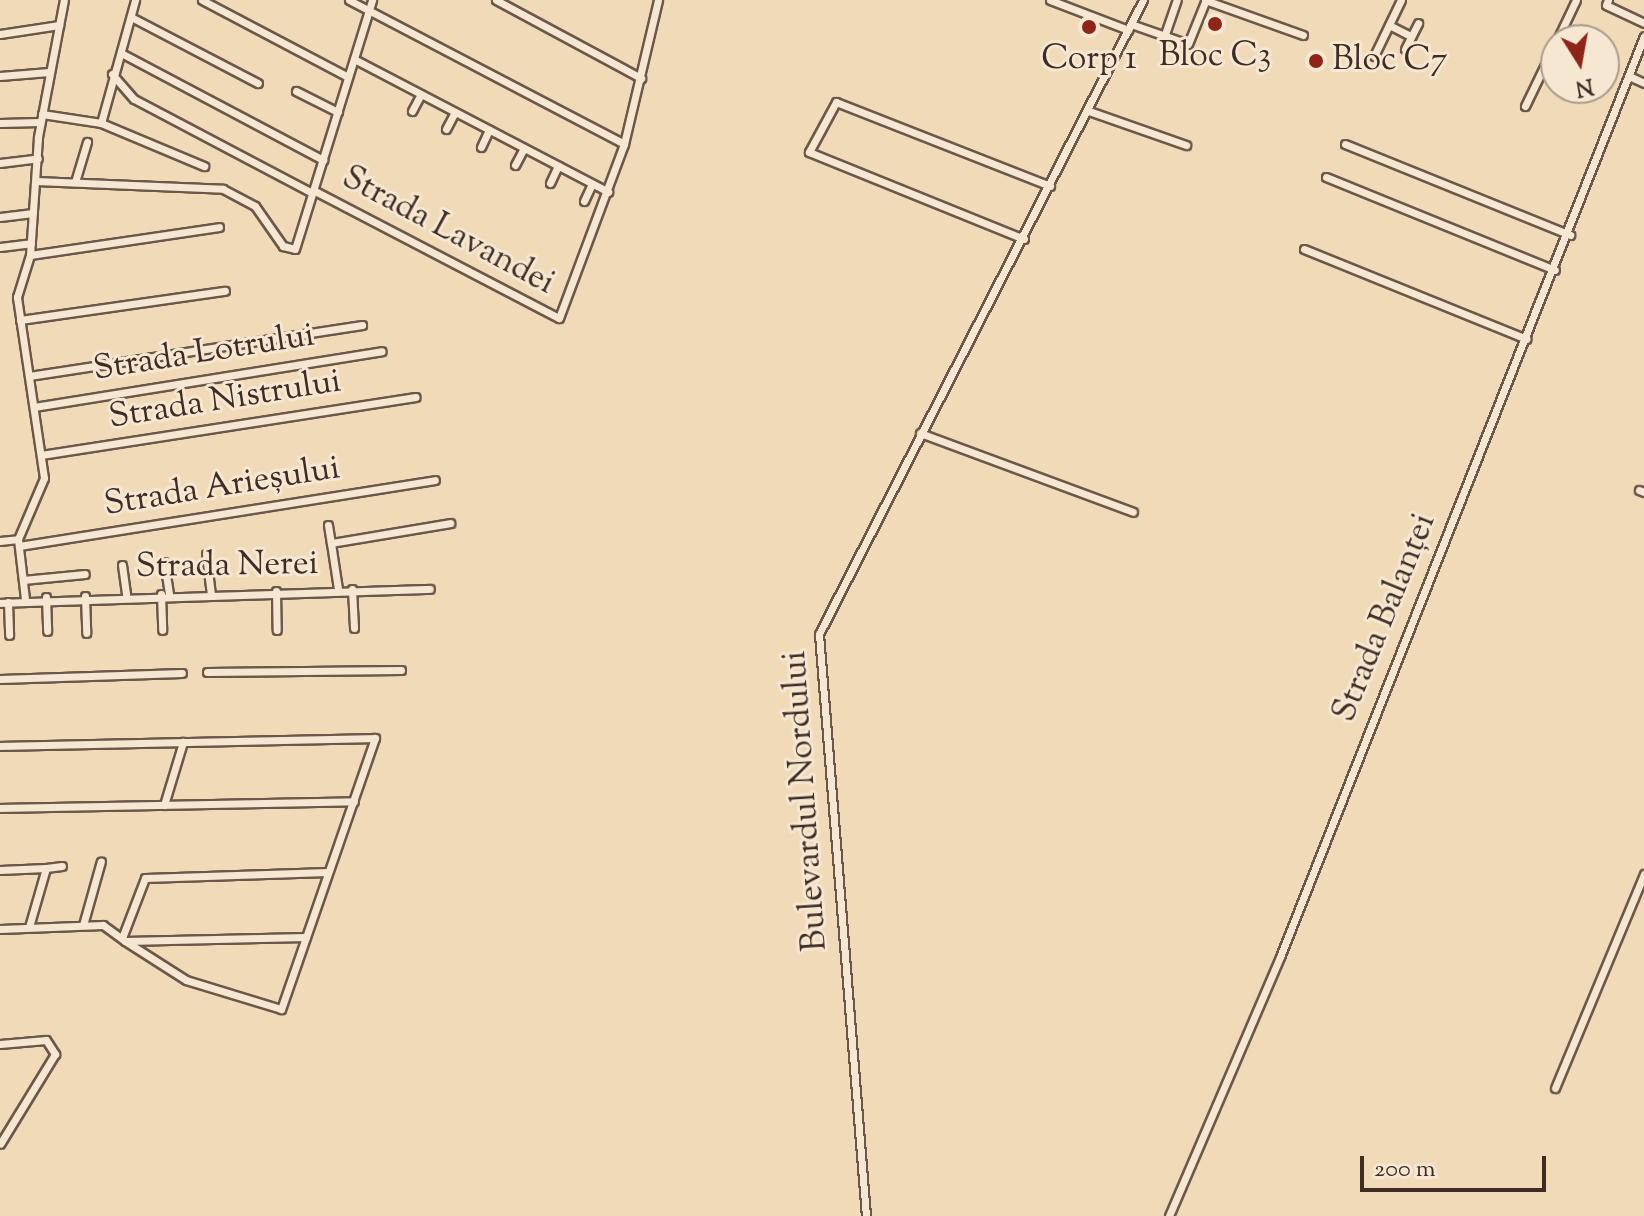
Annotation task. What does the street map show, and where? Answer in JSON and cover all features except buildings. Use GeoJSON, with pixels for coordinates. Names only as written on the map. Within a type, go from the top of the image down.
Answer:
{"type":"FeatureCollection","features":[{"type":"Feature","properties":{"kind":"street"},"geometry":{"type":"LineString","coordinates":[[25,599],[18,542],[43,488],[18,292],[30,255],[41,118],[64,0]]}},
{"type":"Feature","properties":{"kind":"street"},"geometry":{"type":"LineString","coordinates":[[101,123],[112,74],[135,0]]}},
{"type":"Feature","properties":{"kind":"street"},"geometry":{"type":"LineString","coordinates":[[202,0],[348,77]]}},
{"type":"Feature","properties":{"kind":"street"},"geometry":{"type":"LineString","coordinates":[[349,0],[624,144]]}},
{"type":"Feature","properties":{"kind":"street"},"geometry":{"type":"LineString","coordinates":[[36,181],[223,189],[255,206],[293,250],[372,0]]}},
{"type":"Feature","properties":{"kind":"street"},"geometry":{"type":"LineString","coordinates":[[496,0],[641,78]]}},
{"type":"Feature","properties":{"kind":"street"},"geometry":{"type":"LineString","coordinates":[[354,59],[608,192],[624,144],[658,0]]}},
{"type":"Feature","properties":{"kind":"street"},"geometry":{"type":"LineString","coordinates":[[1050,0],[1188,44],[1205,1],[1303,35]]}},
{"type":"Feature","properties":{"kind":"street","name":"Bulevardul Nordului"},"geometry":{"type":"LineString","coordinates":[[866,1216],[816,657],[836,592],[1024,239],[1143,0]]}},
{"type":"Feature","properties":{"kind":"street"},"geometry":{"type":"LineString","coordinates":[[1164,37],[1177,0]]}},
{"type":"Feature","properties":{"kind":"street"},"geometry":{"type":"LineString","coordinates":[[1374,56],[1401,0]]}},
{"type":"Feature","properties":{"kind":"street"},"geometry":{"type":"LineString","coordinates":[[1564,24],[1576,0]]}},
{"type":"Feature","properties":{"kind":"street"},"geometry":{"type":"LineString","coordinates":[[1608,0],[1606,5],[1644,23]]}},
{"type":"Feature","properties":{"kind":"street"},"geometry":{"type":"LineString","coordinates":[[131,17],[258,83]]}},
{"type":"Feature","properties":{"kind":"street"},"geometry":{"type":"LineString","coordinates":[[1405,49],[1418,23]]}},
{"type":"Feature","properties":{"kind":"street"},"geometry":{"type":"LineString","coordinates":[[0,34],[59,25]]}},
{"type":"Feature","properties":{"kind":"street"},"geometry":{"type":"LineString","coordinates":[[1389,25],[1411,36]]}},
{"type":"Feature","properties":{"kind":"street","name":"Strada Balanței"},"geometry":{"type":"LineString","coordinates":[[1169,1216],[1570,235],[1644,36]]}},
{"type":"Feature","properties":{"kind":"street"},"geometry":{"type":"LineString","coordinates":[[121,53],[323,160]]}},
{"type":"Feature","properties":{"kind":"street"},"geometry":{"type":"LineString","coordinates":[[0,76],[49,72]]}},
{"type":"Feature","properties":{"kind":"street","name":"Strada Lavandei"},"geometry":{"type":"LineString","coordinates":[[112,74],[134,99],[559,318],[608,192]]}},
{"type":"Feature","properties":{"kind":"street"},"geometry":{"type":"LineString","coordinates":[[1525,106],[1540,75]]}},
{"type":"Feature","properties":{"kind":"street"},"geometry":{"type":"LineString","coordinates":[[1629,76],[1644,83]]}},
{"type":"Feature","properties":{"kind":"street"},"geometry":{"type":"LineString","coordinates":[[296,91],[338,112]]}},
{"type":"Feature","properties":{"kind":"street"},"geometry":{"type":"LineString","coordinates":[[412,111],[421,94]]}},
{"type":"Feature","properties":{"kind":"street"},"geometry":{"type":"LineString","coordinates":[[1024,239],[809,155],[833,102],[1050,186]]}},
{"type":"Feature","properties":{"kind":"street"},"geometry":{"type":"LineString","coordinates":[[1089,111],[1186,145]]}},
{"type":"Feature","properties":{"kind":"street"},"geometry":{"type":"LineString","coordinates":[[446,129],[455,112]]}},
{"type":"Feature","properties":{"kind":"street"},"geometry":{"type":"LineString","coordinates":[[0,123],[41,118],[101,123],[204,166]]}},
{"type":"Feature","properties":{"kind":"street"},"geometry":{"type":"LineString","coordinates":[[481,147],[489,130]]}},
{"type":"Feature","properties":{"kind":"street"},"geometry":{"type":"LineString","coordinates":[[75,182],[87,142]]}},
{"type":"Feature","properties":{"kind":"street"},"geometry":{"type":"LineString","coordinates":[[1345,144],[1570,235]]}},
{"type":"Feature","properties":{"kind":"street"},"geometry":{"type":"LineString","coordinates":[[515,165],[524,148]]}},
{"type":"Feature","properties":{"kind":"street"},"geometry":{"type":"LineString","coordinates":[[0,163],[38,158]]}},
{"type":"Feature","properties":{"kind":"street"},"geometry":{"type":"LineString","coordinates":[[550,183],[558,166]]}},
{"type":"Feature","properties":{"kind":"street"},"geometry":{"type":"LineString","coordinates":[[1326,177],[1555,270]]}},
{"type":"Feature","properties":{"kind":"street"},"geometry":{"type":"LineString","coordinates":[[584,201],[592,184]]}},
{"type":"Feature","properties":{"kind":"street"},"geometry":{"type":"LineString","coordinates":[[0,217],[33,213]]}},
{"type":"Feature","properties":{"kind":"street"},"geometry":{"type":"LineString","coordinates":[[30,255],[219,227]]}},
{"type":"Feature","properties":{"kind":"street"},"geometry":{"type":"LineString","coordinates":[[0,247],[31,243]]}},
{"type":"Feature","properties":{"kind":"street"},"geometry":{"type":"LineString","coordinates":[[1304,249],[1527,339]]}},
{"type":"Feature","properties":{"kind":"street"},"geometry":{"type":"LineString","coordinates":[[20,320],[225,291]]}},
{"type":"Feature","properties":{"kind":"street"},"geometry":{"type":"LineString","coordinates":[[29,376],[362,325]]}},
{"type":"Feature","properties":{"kind":"street","name":"Strada Lotrului"},"geometry":{"type":"LineString","coordinates":[[34,407],[382,351]]}},
{"type":"Feature","properties":{"kind":"street","name":"Strada Nistrului"},"geometry":{"type":"LineString","coordinates":[[41,455],[416,397]]}},
{"type":"Feature","properties":{"kind":"street"},"geometry":{"type":"LineString","coordinates":[[920,433],[1133,512]]}},
{"type":"Feature","properties":{"kind":"street","name":"Strada Arieșului"},"geometry":{"type":"LineString","coordinates":[[0,541],[18,542],[435,480]]}},
{"type":"Feature","properties":{"kind":"street"},"geometry":{"type":"LineString","coordinates":[[331,543],[450,523]]}},
{"type":"Feature","properties":{"kind":"street"},"geometry":{"type":"LineString","coordinates":[[328,525],[338,589]]}},
{"type":"Feature","properties":{"kind":"street"},"geometry":{"type":"LineString","coordinates":[[206,554],[211,593]]}},
{"type":"Feature","properties":{"kind":"street"},"geometry":{"type":"LineString","coordinates":[[162,630],[164,562]]}},
{"type":"Feature","properties":{"kind":"street"},"geometry":{"type":"LineString","coordinates":[[122,565],[126,595]]}},
{"type":"Feature","properties":{"kind":"street"},"geometry":{"type":"LineString","coordinates":[[23,580],[85,574]]}},
{"type":"Feature","properties":{"kind":"street"},"geometry":{"type":"LineString","coordinates":[[352,589],[354,628]]}},
{"type":"Feature","properties":{"kind":"street","name":"Strada Nerei"},"geometry":{"type":"LineString","coordinates":[[4,603],[46,597],[430,589]]}},
{"type":"Feature","properties":{"kind":"street"},"geometry":{"type":"LineString","coordinates":[[276,591],[277,630]]}},
{"type":"Feature","properties":{"kind":"street"},"geometry":{"type":"LineString","coordinates":[[85,596],[86,633]]}},
{"type":"Feature","properties":{"kind":"street"},"geometry":{"type":"LineString","coordinates":[[46,597],[47,631]]}},
{"type":"Feature","properties":{"kind":"street"},"geometry":{"type":"LineString","coordinates":[[4,603],[9,635]]}},
{"type":"Feature","properties":{"kind":"street"},"geometry":{"type":"LineString","coordinates":[[207,672],[401,670]]}},
{"type":"Feature","properties":{"kind":"street"},"geometry":{"type":"LineString","coordinates":[[0,679],[182,673]]}},
{"type":"Feature","properties":{"kind":"street"},"geometry":{"type":"LineString","coordinates":[[0,746],[375,738],[281,1009],[186,980],[108,926],[0,929]]}},
{"type":"Feature","properties":{"kind":"street"},"geometry":{"type":"LineString","coordinates":[[164,805],[183,742]]}},
{"type":"Feature","properties":{"kind":"street"},"geometry":{"type":"LineString","coordinates":[[0,808],[354,801]]}},
{"type":"Feature","properties":{"kind":"street"},"geometry":{"type":"LineString","coordinates":[[83,925],[101,861]]}},
{"type":"Feature","properties":{"kind":"street"},"geometry":{"type":"LineString","coordinates":[[0,870],[62,866]]}},
{"type":"Feature","properties":{"kind":"street"},"geometry":{"type":"LineString","coordinates":[[29,927],[46,868]]}},
{"type":"Feature","properties":{"kind":"street"},"geometry":{"type":"LineString","coordinates":[[123,939],[145,878],[328,872]]}},
{"type":"Feature","properties":{"kind":"street"},"geometry":{"type":"LineString","coordinates":[[1555,1088],[1644,874]]}},
{"type":"Feature","properties":{"kind":"street"},"geometry":{"type":"LineString","coordinates":[[123,939],[306,937]]}},
{"type":"Feature","properties":{"kind":"street"},"geometry":{"type":"LineString","coordinates":[[0,1044],[46,1040],[55,1054],[0,1144]]}},
{"type":"Feature","properties":{"kind":"place","name":"Bloc C3"},"geometry":{"type":"Point","coordinates":[1215,24]}},
{"type":"Feature","properties":{"kind":"place","name":"Corp 1"},"geometry":{"type":"Point","coordinates":[1089,27]}},
{"type":"Feature","properties":{"kind":"place","name":"Bloc C7"},"geometry":{"type":"Point","coordinates":[1316,61]}}]}
